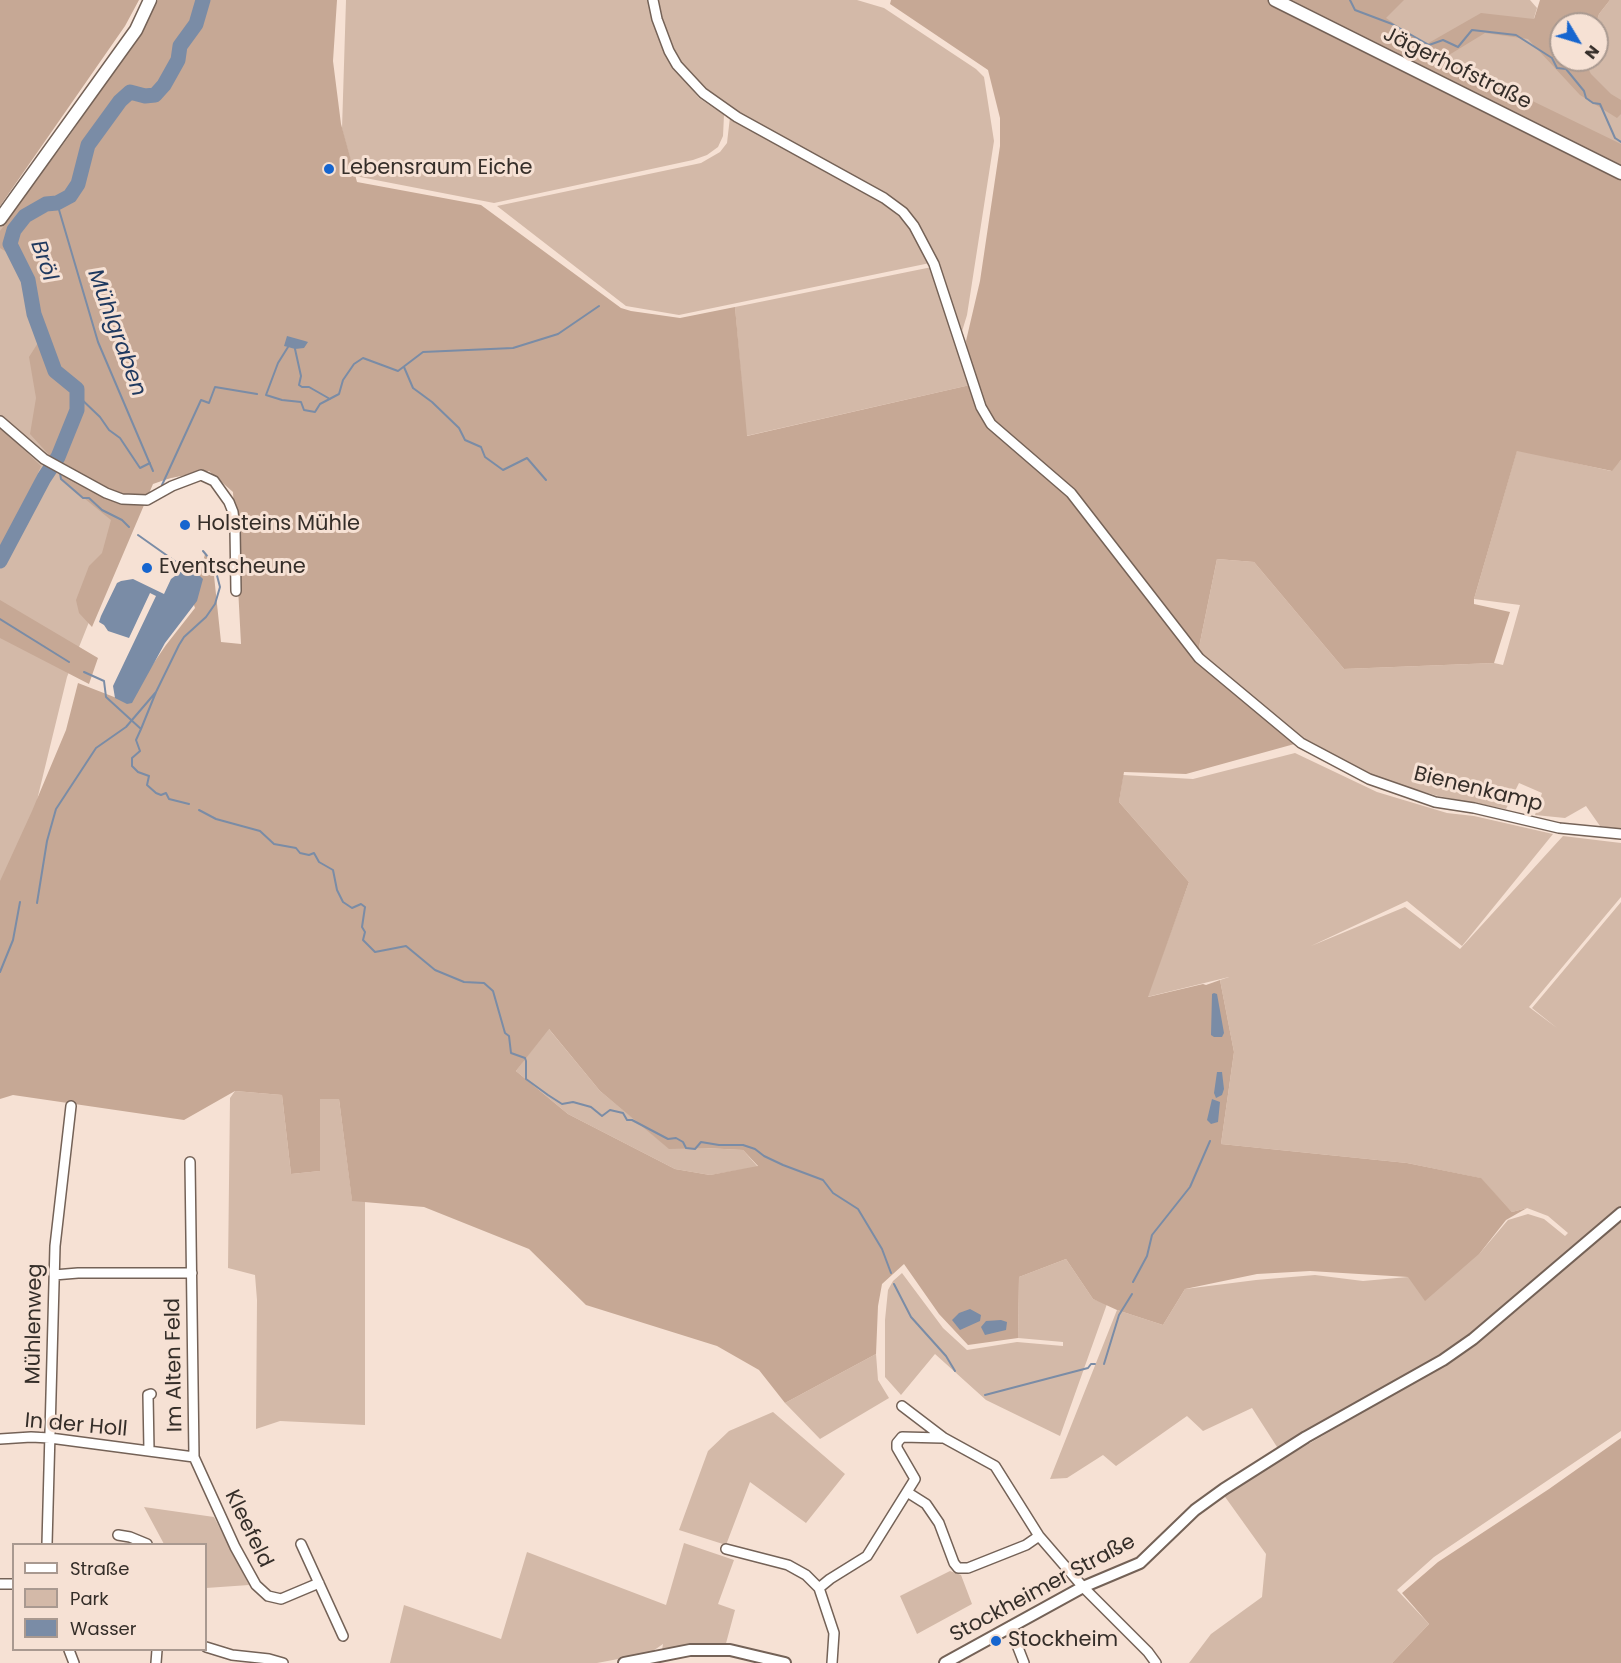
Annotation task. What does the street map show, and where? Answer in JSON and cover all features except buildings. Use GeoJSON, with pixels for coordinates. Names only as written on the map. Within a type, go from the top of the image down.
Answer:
{"type":"FeatureCollection","features":[{"type":"Feature","properties":{"kind":"main road"},"geometry":{"type":"LineString","coordinates":[[0,219],[136,30],[150,0]]}},
{"type":"Feature","properties":{"kind":"main road","name":"Jägerhofstraße"},"geometry":{"type":"LineString","coordinates":[[1275,0],[1621,173]]}},
{"type":"Feature","properties":{"kind":"street","name":"Bienenkamp"},"geometry":{"type":"LineString","coordinates":[[653,0],[657,19],[669,51],[677,65],[703,93],[737,117],[884,198],[903,212],[914,226],[934,264],[981,407],[991,424],[1071,493],[1199,657],[1301,743],[1369,779],[1435,802],[1474,808],[1559,828],[1621,834]]}},
{"type":"Feature","properties":{"kind":"street"},"geometry":{"type":"LineString","coordinates":[[0,421],[44,459],[106,493],[122,499],[147,500],[172,486],[201,475],[214,481],[229,502],[235,528],[236,591]]}},
{"type":"Feature","properties":{"kind":"street","name":"Mühlenweg"},"geometry":{"type":"LineString","coordinates":[[47,1543],[55,1246],[70,1106]]}},
{"type":"Feature","properties":{"kind":"street","name":"Im Alten Feld"},"geometry":{"type":"LineString","coordinates":[[190,1162],[194,1457]]}},
{"type":"Feature","properties":{"kind":"street","name":"Stockheimer Straße"},"geometry":{"type":"LineString","coordinates":[[945,1663],[1083,1587],[1140,1563],[1195,1510],[1224,1489],[1306,1437],[1443,1360],[1518,1302],[1621,1214]]}},
{"type":"Feature","properties":{"kind":"street","name":"Im Alten Feld"},"geometry":{"type":"LineString","coordinates":[[54,1275],[192,1273]]}},
{"type":"Feature","properties":{"kind":"street","name":"In der Holl"},"geometry":{"type":"LineString","coordinates":[[149,1450],[148,1395],[152,1394]]}},
{"type":"Feature","properties":{"kind":"street"},"geometry":{"type":"LineString","coordinates":[[902,1406],[944,1438],[995,1466],[1039,1536],[1083,1587],[1148,1652],[1156,1663]]}},
{"type":"Feature","properties":{"kind":"street"},"geometry":{"type":"LineString","coordinates":[[819,1588],[867,1556],[915,1479],[897,1448],[897,1443],[902,1437],[944,1438]]}},
{"type":"Feature","properties":{"kind":"street","name":"In der Holl"},"geometry":{"type":"LineString","coordinates":[[0,1439],[50,1438],[194,1457]]}},
{"type":"Feature","properties":{"kind":"street","name":"Kleefeld"},"geometry":{"type":"LineString","coordinates":[[194,1457],[235,1547],[256,1586],[268,1596],[281,1599],[319,1583]]}},
{"type":"Feature","properties":{"kind":"street"},"geometry":{"type":"LineString","coordinates":[[907,1492],[926,1504],[939,1522],[958,1568],[968,1568],[1026,1545],[1039,1536]]}},
{"type":"Feature","properties":{"kind":"street"},"geometry":{"type":"LineString","coordinates":[[118,1535],[130,1537],[141,1543]]}},
{"type":"Feature","properties":{"kind":"street","name":"Kleefeld"},"geometry":{"type":"LineString","coordinates":[[301,1544],[343,1636]]}},
{"type":"Feature","properties":{"kind":"street"},"geometry":{"type":"LineString","coordinates":[[726,1549],[788,1565],[806,1575],[819,1588],[834,1633],[832,1663]]}},
{"type":"Feature","properties":{"kind":"street"},"geometry":{"type":"LineString","coordinates":[[1010,1627],[1024,1663]]}},
{"type":"Feature","properties":{"kind":"street"},"geometry":{"type":"LineString","coordinates":[[207,1647],[232,1655],[283,1663]]}},
{"type":"Feature","properties":{"kind":"street"},"geometry":{"type":"LineString","coordinates":[[624,1663],[690,1650],[730,1650],[785,1663]]}},
{"type":"Feature","properties":{"kind":"green space"},"geometry":{"type":"Polygon","coordinates":[[[346,0],[649,0],[663,47],[679,73],[699,98],[724,115],[723,136],[718,147],[707,155],[693,160],[494,203],[355,176],[342,129],[346,0]]]}},
{"type":"Feature","properties":{"kind":"green space"},"geometry":{"type":"Polygon","coordinates":[[[655,0],[857,0],[884,8],[976,69],[984,77],[994,141],[967,315],[960,338],[913,218],[705,92],[679,61],[655,0]]]}},
{"type":"Feature","properties":{"kind":"green space"},"geometry":{"type":"Polygon","coordinates":[[[1311,0],[1530,0],[1537,8],[1534,18],[1549,41],[1549,72],[1609,72],[1609,12],[1601,12],[1610,0],[1621,0],[1621,160],[1311,0]]]}},
{"type":"Feature","properties":{"kind":"green space"},"geometry":{"type":"Polygon","coordinates":[[[730,117],[880,201],[907,223],[930,263],[679,315],[626,306],[497,206],[701,163],[720,152],[727,143],[730,117]]]}},
{"type":"Feature","properties":{"kind":"green space"},"geometry":{"type":"Polygon","coordinates":[[[69,137],[205,469],[149,484],[67,677],[38,796],[0,1048],[0,226],[69,137]]]}},
{"type":"Feature","properties":{"kind":"green space"},"geometry":{"type":"Polygon","coordinates":[[[932,267],[970,385],[746,436],[735,307],[932,267]]]}},
{"type":"Feature","properties":{"kind":"green space"},"geometry":{"type":"Polygon","coordinates":[[[1517,450],[1611,471],[1621,460],[1621,829],[1600,826],[1586,806],[1565,818],[1535,815],[1542,793],[1519,783],[1506,809],[1438,796],[1380,779],[1299,739],[1198,652],[1217,559],[1254,562],[1344,669],[1494,663],[1503,665],[1520,605],[1474,599],[1517,450]]]}},
{"type":"Feature","properties":{"kind":"green space"},"geometry":{"type":"Polygon","coordinates":[[[1295,753],[1377,792],[1447,813],[1474,816],[1553,834],[1462,946],[1407,901],[1311,946],[1405,907],[1460,949],[1563,836],[1621,843],[1621,897],[1529,1007],[1557,1028],[1532,1008],[1621,902],[1621,1206],[1509,1304],[1441,1356],[1279,1450],[1252,1408],[1203,1431],[1187,1416],[1116,1466],[1103,1455],[1067,1478],[1050,1479],[1117,1310],[1163,1325],[1185,1289],[1315,1275],[1363,1281],[1408,1277],[1480,1253],[1508,1220],[1528,1214],[1544,1219],[1565,1236],[1568,1233],[1548,1216],[1527,1208],[1512,1212],[1480,1178],[1407,1163],[1221,1144],[1234,1052],[1220,980],[1229,977],[1147,997],[1189,882],[1119,802],[1123,775],[1193,779],[1295,753]]]}},
{"type":"Feature","properties":{"kind":"green space"},"geometry":{"type":"Polygon","coordinates":[[[548,1028],[600,1091],[669,1148],[743,1150],[758,1167],[710,1175],[675,1169],[568,1114],[516,1071],[548,1028]]]}},
{"type":"Feature","properties":{"kind":"green space"},"geometry":{"type":"Polygon","coordinates":[[[235,1091],[282,1095],[291,1174],[320,1171],[320,1099],[339,1099],[352,1200],[365,1201],[365,1425],[280,1421],[256,1429],[257,1300],[255,1275],[228,1268],[230,1098],[235,1091]]]}},
{"type":"Feature","properties":{"kind":"green space"},"geometry":{"type":"Polygon","coordinates":[[[1621,1220],[1621,1431],[1434,1557],[1397,1590],[1429,1624],[1392,1663],[1189,1663],[1211,1634],[1262,1597],[1266,1554],[1223,1494],[1447,1363],[1520,1308],[1621,1220]]]}},
{"type":"Feature","properties":{"kind":"green space"},"geometry":{"type":"Polygon","coordinates":[[[1066,1259],[1093,1299],[1107,1304],[1060,1436],[986,1400],[935,1354],[901,1395],[885,1377],[885,1320],[888,1290],[893,1281],[902,1273],[943,1328],[967,1350],[1017,1342],[1063,1346],[1063,1342],[1018,1338],[1019,1277],[1066,1259]]]}},
{"type":"Feature","properties":{"kind":"green space"},"geometry":{"type":"Polygon","coordinates":[[[876,1354],[878,1380],[889,1398],[820,1439],[785,1403],[876,1354]]]}},
{"type":"Feature","properties":{"kind":"green space"},"geometry":{"type":"Polygon","coordinates":[[[773,1412],[845,1474],[806,1523],[750,1482],[726,1545],[679,1530],[708,1451],[729,1431],[773,1412]]]}},
{"type":"Feature","properties":{"kind":"green space"},"geometry":{"type":"Polygon","coordinates":[[[144,1507],[214,1517],[249,1585],[207,1588],[207,1543],[163,1543],[144,1507]]]}},
{"type":"Feature","properties":{"kind":"green space"},"geometry":{"type":"Polygon","coordinates":[[[684,1543],[734,1560],[718,1604],[735,1610],[725,1647],[662,1650],[663,1644],[650,1653],[597,1663],[390,1663],[404,1605],[501,1639],[527,1552],[666,1605],[684,1543]]]}},
{"type":"Feature","properties":{"kind":"green space"},"geometry":{"type":"Polygon","coordinates":[[[950,1571],[961,1575],[972,1604],[917,1634],[900,1596],[950,1571]]]}},
{"type":"Feature","properties":{"kind":"shaded area"},"geometry":{"type":"Polygon","coordinates":[[[0,0],[139,0],[125,26],[0,206],[0,0]]]}},
{"type":"Feature","properties":{"kind":"shaded area"},"geometry":{"type":"Polygon","coordinates":[[[158,0],[337,0],[333,61],[341,124],[357,182],[481,205],[621,308],[680,318],[735,307],[747,436],[970,385],[977,407],[1069,495],[1194,656],[1298,743],[1186,774],[1124,772],[1119,802],[1189,882],[1148,997],[1220,980],[1234,1052],[1221,1144],[1407,1163],[1481,1178],[1512,1212],[1527,1208],[1506,1220],[1480,1253],[1425,1301],[1408,1277],[1310,1271],[1257,1274],[1185,1289],[1163,1325],[1117,1310],[1093,1299],[1066,1259],[1019,1277],[1018,1338],[968,1345],[939,1314],[904,1264],[882,1284],[878,1306],[876,1354],[785,1403],[759,1370],[717,1346],[586,1305],[529,1249],[424,1207],[352,1201],[339,1099],[320,1099],[320,1171],[291,1174],[282,1095],[235,1091],[184,1120],[13,1095],[0,1099],[0,881],[66,730],[78,683],[127,702],[166,645],[195,608],[193,602],[205,554],[213,566],[221,642],[241,644],[233,492],[209,471],[170,478],[153,484],[92,627],[79,613],[76,600],[89,566],[102,553],[111,520],[63,481],[51,457],[30,434],[36,398],[29,357],[43,335],[18,259],[0,248],[0,231],[130,48],[158,0]],[[549,1029],[516,1071],[568,1114],[675,1169],[710,1175],[758,1166],[743,1150],[669,1149],[600,1091],[549,1029]]]}},
{"type":"Feature","properties":{"kind":"shaded area"},"geometry":{"type":"Polygon","coordinates":[[[891,0],[1404,0],[1386,18],[1425,45],[1481,13],[1534,19],[1540,0],[1610,0],[1601,12],[1549,12],[1549,62],[1528,39],[1485,33],[1444,58],[1621,144],[1621,460],[1612,471],[1517,451],[1474,599],[1474,604],[1510,612],[1494,663],[1344,669],[1254,562],[1217,559],[1198,652],[1075,491],[993,421],[968,356],[966,341],[980,281],[1000,146],[1000,118],[988,70],[890,4],[891,0]]]}},
{"type":"Feature","properties":{"kind":"shaded area"},"geometry":{"type":"Polygon","coordinates":[[[1559,72],[1590,72],[1611,94],[1621,100],[1621,114],[1617,118],[1580,95],[1559,72]]]}},
{"type":"Feature","properties":{"kind":"shaded area"},"geometry":{"type":"Polygon","coordinates":[[[0,427],[41,466],[0,559],[0,427]]]}},
{"type":"Feature","properties":{"kind":"shaded area"},"geometry":{"type":"Polygon","coordinates":[[[0,600],[98,658],[89,684],[0,638],[0,600]]]}},
{"type":"Feature","properties":{"kind":"shaded area"},"geometry":{"type":"Polygon","coordinates":[[[1621,1438],[1621,1663],[1392,1663],[1429,1624],[1402,1593],[1438,1562],[1549,1489],[1621,1438]]]}},
{"type":"Feature","properties":{"kind":"water"},"geometry":{"type":"Polygon","coordinates":[[[287,336],[308,342],[304,348],[295,349],[284,346],[287,336]]]}},
{"type":"Feature","properties":{"kind":"water"},"geometry":{"type":"Polygon","coordinates":[[[183,570],[191,570],[203,579],[197,601],[165,643],[132,703],[127,704],[115,698],[113,686],[156,596],[150,593],[129,638],[108,631],[99,622],[101,616],[117,583],[133,579],[164,594],[171,579],[183,570]]]}},
{"type":"Feature","properties":{"kind":"water"},"geometry":{"type":"Polygon","coordinates":[[[1212,994],[1217,994],[1224,1033],[1222,1037],[1211,1035],[1212,994]]]}},
{"type":"Feature","properties":{"kind":"water"},"geometry":{"type":"Polygon","coordinates":[[[1217,1072],[1222,1072],[1224,1089],[1222,1095],[1216,1098],[1214,1093],[1217,1072]]]}},
{"type":"Feature","properties":{"kind":"water"},"geometry":{"type":"Polygon","coordinates":[[[1212,1099],[1220,1102],[1218,1122],[1211,1124],[1207,1120],[1212,1099]]]}},
{"type":"Feature","properties":{"kind":"water"},"geometry":{"type":"Polygon","coordinates":[[[970,1309],[981,1315],[980,1321],[960,1330],[952,1320],[959,1313],[970,1309]]]}},
{"type":"Feature","properties":{"kind":"water"},"geometry":{"type":"Polygon","coordinates":[[[986,1321],[1007,1322],[1006,1330],[985,1335],[981,1327],[986,1321]]]}},
{"type":"Feature","properties":{"kind":"waterway","name":"Bröl"},"geometry":{"type":"LineString","coordinates":[[0,561],[44,478],[58,457],[77,410],[77,389],[55,371],[34,314],[28,280],[10,244],[14,230],[25,216],[46,204],[57,203],[70,196],[78,184],[88,145],[120,101],[130,92],[145,96],[155,95],[164,85],[178,60],[180,46],[196,24],[203,0]]}},
{"type":"Feature","properties":{"kind":"waterway"},"geometry":{"type":"LineString","coordinates":[[1350,0],[1355,10],[1392,24],[1429,45],[1443,40],[1458,47],[1472,30],[1516,35],[1552,58],[1557,68],[1566,69],[1584,91],[1586,98],[1593,103],[1600,104],[1615,138],[1621,142]]}},
{"type":"Feature","properties":{"kind":"waterway","name":"Mühlgraben"},"geometry":{"type":"LineString","coordinates":[[57,203],[98,342],[153,471]]}},
{"type":"Feature","properties":{"kind":"waterway"},"geometry":{"type":"LineString","coordinates":[[288,347],[278,363],[266,395],[301,402],[304,410],[315,412],[320,404],[339,394],[343,380],[354,364],[363,358],[398,371],[423,352],[513,348],[558,334],[599,306]]}},
{"type":"Feature","properties":{"kind":"waterway"},"geometry":{"type":"LineString","coordinates":[[295,349],[301,376],[299,385],[309,387],[330,399]]}},
{"type":"Feature","properties":{"kind":"waterway"},"geometry":{"type":"LineString","coordinates":[[404,367],[413,388],[432,402],[459,428],[465,440],[481,447],[485,457],[503,470],[527,458],[546,480]]}},
{"type":"Feature","properties":{"kind":"waterway"},"geometry":{"type":"LineString","coordinates":[[162,485],[201,400],[209,403],[215,387],[257,394]]}},
{"type":"Feature","properties":{"kind":"waterway"},"geometry":{"type":"LineString","coordinates":[[77,395],[100,417],[109,430],[120,438],[140,468],[150,463]]}},
{"type":"Feature","properties":{"kind":"waterway"},"geometry":{"type":"LineString","coordinates":[[51,468],[60,473],[61,479],[83,498],[89,498],[102,510],[122,520],[129,527]]}},
{"type":"Feature","properties":{"kind":"waterway"},"geometry":{"type":"LineString","coordinates":[[138,535],[179,564]]}},
{"type":"Feature","properties":{"kind":"waterway","name":"Mühlgraben"},"geometry":{"type":"LineString","coordinates":[[141,729],[179,645],[184,637],[206,617],[215,604],[220,587],[214,564],[203,551]]}},
{"type":"Feature","properties":{"kind":"waterway"},"geometry":{"type":"LineString","coordinates":[[0,619],[69,662]]}},
{"type":"Feature","properties":{"kind":"waterway"},"geometry":{"type":"LineString","coordinates":[[84,672],[104,681],[106,697],[141,729],[136,740],[140,751],[132,758],[132,766],[138,772],[149,776],[147,785],[156,793],[161,795],[166,793],[169,799],[189,804]]}},
{"type":"Feature","properties":{"kind":"waterway","name":"Mühlgraben"},"geometry":{"type":"LineString","coordinates":[[37,903],[47,841],[56,809],[96,748],[126,727],[156,692]]}},
{"type":"Feature","properties":{"kind":"waterway"},"geometry":{"type":"LineString","coordinates":[[199,810],[216,819],[260,831],[274,844],[296,848],[300,853],[309,855],[314,853],[319,862],[333,870],[337,890],[343,902],[352,908],[361,904],[365,907],[363,940],[375,952],[406,946],[435,970],[464,982],[484,983],[493,991],[505,1033],[509,1036],[511,1053],[525,1058],[526,1079],[548,1095],[562,1104],[573,1102],[591,1107],[602,1116],[610,1110],[623,1113],[627,1120],[632,1120],[668,1139],[676,1138],[683,1142],[686,1148],[695,1149],[701,1142],[743,1145],[783,1165],[823,1180],[833,1193],[858,1209],[882,1249],[891,1273]]}},
{"type":"Feature","properties":{"kind":"waterway"},"geometry":{"type":"LineString","coordinates":[[0,972],[13,940],[20,902]]}},
{"type":"Feature","properties":{"kind":"waterway"},"geometry":{"type":"LineString","coordinates":[[1133,1282],[1147,1256],[1152,1235],[1190,1187],[1210,1141]]}},
{"type":"Feature","properties":{"kind":"waterway"},"geometry":{"type":"LineString","coordinates":[[894,1284],[911,1317],[946,1356],[955,1371]]}},
{"type":"Feature","properties":{"kind":"waterway"},"geometry":{"type":"LineString","coordinates":[[1104,1364],[1119,1315],[1132,1294]]}},
{"type":"Feature","properties":{"kind":"waterway"},"geometry":{"type":"LineString","coordinates":[[985,1395],[1088,1368],[1091,1364],[1095,1364]]}},
{"type":"Feature","properties":{"kind":"place","name":"Lebensraum Eiche"},"geometry":{"type":"Point","coordinates":[329,169]}},
{"type":"Feature","properties":{"kind":"place","name":"Holsteins Mühle"},"geometry":{"type":"Point","coordinates":[185,525]}},
{"type":"Feature","properties":{"kind":"place","name":"Eventscheune"},"geometry":{"type":"Point","coordinates":[147,568]}},
{"type":"Feature","properties":{"kind":"place","name":"Stockheim"},"geometry":{"type":"Point","coordinates":[996,1641]}}]}
